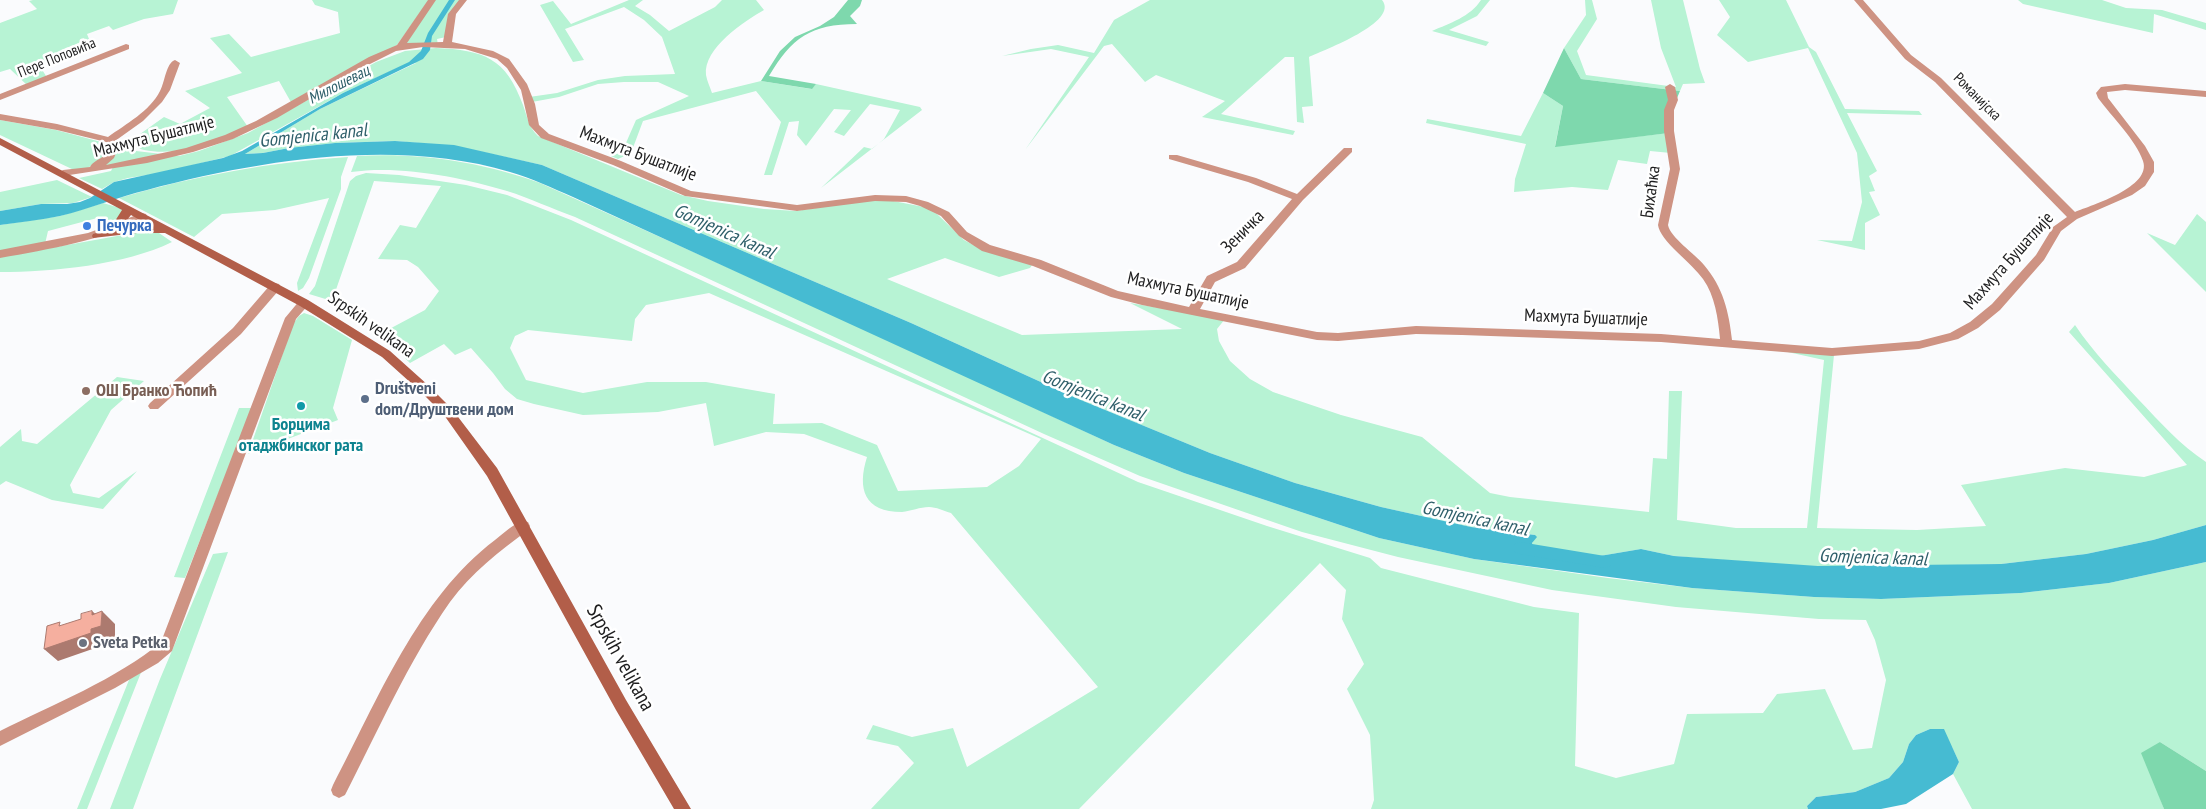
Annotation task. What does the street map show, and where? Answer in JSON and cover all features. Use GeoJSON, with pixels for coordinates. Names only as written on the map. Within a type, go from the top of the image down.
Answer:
{"type":"FeatureCollection","features":[{"type":"Feature","properties":{"kind":"main road","name":"Srpskih velikana"},"geometry":{"type":"LineString","coordinates":[[0,141],[304,303],[386,354],[433,397],[475,447],[492,472],[621,705],[683,809]]}},
{"type":"Feature","properties":{"kind":"main road"},"geometry":{"type":"LineString","coordinates":[[97,236],[125,218],[128,212],[126,208]]}},
{"type":"Feature","properties":{"kind":"main road"},"geometry":{"type":"LineString","coordinates":[[97,236],[138,230],[170,231]]}},
{"type":"Feature","properties":{"kind":"street"},"geometry":{"type":"LineString","coordinates":[[400,48],[432,0]]}},
{"type":"Feature","properties":{"kind":"street"},"geometry":{"type":"LineString","coordinates":[[442,45],[452,14],[463,0]]}},
{"type":"Feature","properties":{"kind":"street","name":"Романијска"},"geometry":{"type":"LineString","coordinates":[[1858,0],[1908,57],[1938,80],[2073,217]]}},
{"type":"Feature","properties":{"kind":"street","name":"Махмута Бушатлије"},"geometry":{"type":"LineString","coordinates":[[63,173],[84,171],[183,151],[230,136],[272,116],[353,70],[400,48],[442,45],[465,46],[486,51],[500,58],[513,68],[526,92],[530,105],[531,119],[537,129],[545,136],[617,163],[684,192],[706,197],[797,208],[875,198],[906,199],[924,204],[946,214],[963,234],[986,248],[1037,264],[1115,294],[1317,336],[1338,337],[1416,330],[1661,338],[1832,352],[1919,345],[1954,336],[1974,325],[1996,308],[2040,257],[2057,229],[2073,217],[2113,201],[2141,184],[2149,172],[2149,162],[2140,146],[2103,98],[2101,93],[2104,89],[2125,87],[2206,94]]}},
{"type":"Feature","properties":{"kind":"street","name":"Пере Поповића"},"geometry":{"type":"LineString","coordinates":[[0,97],[126,47]]}},
{"type":"Feature","properties":{"kind":"street"},"geometry":{"type":"LineString","coordinates":[[110,140],[157,102],[164,93],[175,63]]}},
{"type":"Feature","properties":{"kind":"street","name":"Бихаћка"},"geometry":{"type":"LineString","coordinates":[[1670,87],[1673,100],[1669,110],[1669,131],[1675,169],[1663,225],[1664,232],[1703,270],[1717,291],[1726,342]]}},
{"type":"Feature","properties":{"kind":"street"},"geometry":{"type":"LineString","coordinates":[[0,117],[57,127],[110,140],[114,146],[112,155],[106,161],[84,171]]}},
{"type":"Feature","properties":{"kind":"street","name":"Зеничка"},"geometry":{"type":"LineString","coordinates":[[1193,310],[1211,279],[1241,265],[1300,198],[1348,150]]}},
{"type":"Feature","properties":{"kind":"street","name":"Зеничка"},"geometry":{"type":"LineString","coordinates":[[1173,157],[1252,180],[1300,198]]}},
{"type":"Feature","properties":{"kind":"street"},"geometry":{"type":"LineString","coordinates":[[0,254],[97,236],[126,225],[142,216]]}},
{"type":"Feature","properties":{"kind":"street"},"geometry":{"type":"LineString","coordinates":[[154,406],[237,331],[275,287]]}},
{"type":"Feature","properties":{"kind":"street"},"geometry":{"type":"LineString","coordinates":[[0,739],[110,683],[153,658],[167,646],[291,318],[304,303]]}},
{"type":"Feature","properties":{"kind":"street"},"geometry":{"type":"LineString","coordinates":[[339,790],[409,655],[446,597],[484,556],[523,526]]}},
{"type":"Feature","properties":{"kind":"green space"},"geometry":{"type":"Polygon","coordinates":[[[178,0],[173,14],[144,19],[113,30],[109,26],[87,34],[89,39],[61,50],[65,56],[39,65],[48,79],[28,86],[10,69],[0,72],[0,23],[37,9],[29,1],[178,0]]]}},
{"type":"Feature","properties":{"kind":"green space"},"geometry":{"type":"Polygon","coordinates":[[[312,0],[429,0],[397,45],[292,104],[279,81],[227,97],[248,127],[188,149],[157,152],[126,144],[164,117],[180,124],[210,108],[185,91],[242,73],[210,38],[229,34],[251,57],[340,33],[338,12],[315,5],[312,0]]]}},
{"type":"Feature","properties":{"kind":"green space"},"geometry":{"type":"Polygon","coordinates":[[[433,0],[461,0],[446,37],[437,39],[438,45],[408,46],[405,41],[433,0]]]}},
{"type":"Feature","properties":{"kind":"green space"},"geometry":{"type":"Polygon","coordinates":[[[629,0],[643,0],[635,6],[650,15],[669,31],[715,7],[722,0],[756,0],[764,10],[727,36],[711,55],[706,75],[712,93],[761,81],[811,89],[816,84],[920,107],[922,110],[878,144],[884,139],[900,110],[870,104],[844,136],[834,132],[851,110],[834,109],[806,146],[797,135],[799,121],[789,122],[772,175],[764,175],[781,122],[756,91],[643,121],[631,153],[618,159],[611,156],[622,152],[636,120],[689,96],[658,82],[624,82],[598,84],[559,97],[532,102],[529,97],[557,93],[598,80],[625,76],[675,74],[662,37],[644,20],[624,7],[565,29],[584,60],[573,62],[540,5],[553,1],[571,24],[629,0]]]}},
{"type":"Feature","properties":{"kind":"green space"},"geometry":{"type":"Polygon","coordinates":[[[848,0],[862,0],[860,6],[850,16],[857,24],[827,27],[815,30],[804,36],[786,52],[769,76],[816,84],[812,89],[761,81],[780,51],[795,37],[820,26],[834,17],[848,0]]]}},
{"type":"Feature","properties":{"kind":"green space"},"geometry":{"type":"Polygon","coordinates":[[[1150,0],[1382,0],[1385,8],[1380,17],[1371,26],[1343,42],[1309,57],[1313,106],[1302,107],[1304,123],[1297,122],[1294,57],[1285,57],[1221,114],[1295,131],[1293,135],[1202,117],[1225,101],[1156,75],[1145,82],[1112,44],[1104,46],[1025,150],[1089,57],[1051,49],[1002,56],[1058,45],[1094,53],[1114,20],[1150,0]]]}},
{"type":"Feature","properties":{"kind":"green space"},"geometry":{"type":"Polygon","coordinates":[[[1481,0],[1490,0],[1477,16],[1449,30],[1489,42],[1486,46],[1432,31],[1465,15],[1481,0]]]}},
{"type":"Feature","properties":{"kind":"green space"},"geometry":{"type":"Polygon","coordinates":[[[1585,0],[1592,0],[1597,19],[1577,51],[1586,75],[1676,87],[1661,48],[1651,0],[1683,0],[1705,83],[1683,84],[1680,91],[1581,79],[1564,48],[1586,15],[1585,0]]]}},
{"type":"Feature","properties":{"kind":"green space"},"geometry":{"type":"Polygon","coordinates":[[[1719,0],[1786,0],[1809,47],[1816,52],[1845,109],[1919,111],[1922,115],[1847,113],[1877,171],[1869,176],[1875,191],[1869,192],[1880,215],[1865,223],[1865,250],[1817,240],[1852,241],[1862,202],[1857,153],[1808,48],[1748,62],[1717,35],[1730,17],[1719,0]]]}},
{"type":"Feature","properties":{"kind":"green space"},"geometry":{"type":"Polygon","coordinates":[[[2018,0],[2102,0],[2126,8],[2162,10],[2206,23],[2206,30],[2154,14],[2153,33],[2023,4],[2018,0]]]}},
{"type":"Feature","properties":{"kind":"green space"},"geometry":{"type":"Polygon","coordinates":[[[436,48],[467,51],[491,60],[501,67],[516,89],[530,126],[538,136],[681,195],[764,209],[796,211],[862,201],[888,200],[924,207],[937,214],[964,240],[981,249],[1032,265],[1030,268],[999,277],[945,258],[887,279],[1022,335],[1182,329],[1130,303],[1225,319],[1217,329],[1219,341],[1230,361],[1250,379],[1273,392],[1341,415],[1422,437],[1490,493],[1510,497],[1649,512],[1653,458],[1667,459],[1669,391],[1682,391],[1677,520],[1736,528],[1807,528],[1824,360],[1783,351],[1834,355],[1817,528],[1917,530],[1986,526],[1961,485],[2065,468],[2144,477],[2187,465],[2069,332],[2075,325],[2089,345],[2154,416],[2179,441],[2206,462],[2206,525],[2153,540],[2086,554],[2001,564],[1824,568],[1674,556],[1641,549],[1576,560],[1554,558],[1533,549],[1531,546],[1535,535],[1471,527],[1381,507],[1295,483],[1210,453],[1076,398],[911,323],[542,165],[455,146],[395,141],[335,143],[245,154],[320,109],[416,63],[404,65],[343,93],[230,156],[161,173],[128,178],[114,182],[102,189],[79,178],[111,171],[113,167],[104,167],[116,145],[136,151],[179,156],[199,151],[248,133],[376,62],[405,51],[436,48]]]}},
{"type":"Feature","properties":{"kind":"green space"},"geometry":{"type":"Polygon","coordinates":[[[1564,48],[1581,79],[1680,91],[1672,110],[1669,133],[1555,147],[1563,106],[1543,93],[1564,48]]]}},
{"type":"Feature","properties":{"kind":"green space"},"geometry":{"type":"Polygon","coordinates":[[[1543,93],[1563,106],[1555,146],[1669,133],[1671,153],[1650,151],[1647,164],[1618,160],[1608,190],[1572,187],[1514,192],[1515,179],[1526,144],[1426,123],[1427,119],[1521,136],[1543,93]]]}},
{"type":"Feature","properties":{"kind":"green space"},"geometry":{"type":"Polygon","coordinates":[[[0,120],[56,130],[105,143],[109,145],[110,152],[88,168],[74,170],[0,135],[0,120]]]}},
{"type":"Feature","properties":{"kind":"green space"},"geometry":{"type":"Polygon","coordinates":[[[864,147],[872,149],[821,188],[864,147]]]}},
{"type":"Feature","properties":{"kind":"green space"},"geometry":{"type":"Polygon","coordinates":[[[357,156],[427,157],[496,169],[540,183],[869,331],[1114,445],[1184,473],[1379,538],[1474,559],[1692,588],[1814,597],[1881,599],[2021,593],[2109,583],[2206,562],[2206,771],[2160,742],[2156,787],[2164,809],[1972,809],[1953,774],[1959,762],[1952,747],[1930,729],[1916,735],[1909,744],[1903,762],[1889,778],[1855,792],[1816,797],[1807,806],[1808,809],[1371,809],[1374,800],[1370,735],[1347,689],[1364,664],[1342,619],[1346,590],[1320,563],[1079,809],[871,809],[914,763],[898,746],[866,739],[873,725],[912,737],[953,728],[967,767],[1098,687],[951,513],[929,507],[902,512],[889,511],[879,508],[872,503],[866,496],[863,479],[867,457],[804,434],[766,432],[714,446],[706,403],[658,412],[583,415],[534,404],[517,399],[505,389],[471,348],[455,355],[444,344],[410,363],[380,334],[425,310],[439,291],[418,267],[407,260],[378,259],[400,225],[416,228],[441,186],[374,181],[332,301],[309,294],[315,286],[350,181],[356,176],[366,173],[399,175],[466,185],[507,195],[571,220],[1138,482],[1267,526],[1370,558],[1381,568],[1534,607],[1579,613],[1575,766],[1616,778],[1674,764],[1687,714],[1763,713],[1777,694],[1825,689],[1853,750],[1872,748],[1886,680],[1875,640],[1866,620],[1819,619],[1676,607],[1552,590],[1398,557],[1302,532],[1140,476],[1044,434],[575,217],[524,197],[470,181],[410,171],[370,170],[351,172],[357,156]],[[709,293],[646,305],[635,319],[632,341],[528,330],[515,336],[510,348],[526,380],[583,393],[647,382],[706,382],[775,394],[773,424],[822,423],[877,445],[898,491],[987,487],[1019,466],[1041,439],[709,293]]]}},
{"type":"Feature","properties":{"kind":"green space"},"geometry":{"type":"Polygon","coordinates":[[[348,157],[341,177],[341,189],[309,278],[303,288],[298,291],[297,283],[329,198],[275,210],[222,214],[194,237],[119,198],[175,183],[232,171],[290,162],[348,157]]]}},
{"type":"Feature","properties":{"kind":"green space"},"geometry":{"type":"Polygon","coordinates":[[[57,180],[92,197],[73,203],[41,204],[0,211],[0,192],[57,180]]]}},
{"type":"Feature","properties":{"kind":"green space"},"geometry":{"type":"Polygon","coordinates":[[[103,203],[120,208],[124,213],[121,218],[102,230],[101,217],[48,231],[45,244],[0,251],[0,225],[60,216],[103,203]]]}},
{"type":"Feature","properties":{"kind":"green space"},"geometry":{"type":"Polygon","coordinates":[[[2197,214],[2206,222],[2206,292],[2147,233],[2175,245],[2197,214]]]}},
{"type":"Feature","properties":{"kind":"green space"},"geometry":{"type":"Polygon","coordinates":[[[134,233],[159,233],[172,242],[153,250],[111,262],[65,269],[0,272],[0,257],[134,233]]]}},
{"type":"Feature","properties":{"kind":"green space"},"geometry":{"type":"Polygon","coordinates":[[[304,313],[313,316],[352,340],[333,408],[338,420],[248,454],[293,324],[304,313]]]}},
{"type":"Feature","properties":{"kind":"green space"},"geometry":{"type":"Polygon","coordinates":[[[117,377],[144,381],[111,410],[70,485],[73,493],[99,498],[137,471],[103,509],[52,500],[6,481],[0,485],[0,447],[21,429],[22,441],[37,444],[117,377]]]}},
{"type":"Feature","properties":{"kind":"green space"},"geometry":{"type":"Polygon","coordinates":[[[239,408],[252,408],[185,578],[174,577],[239,408]]]}},
{"type":"Feature","properties":{"kind":"green space"},"geometry":{"type":"Polygon","coordinates":[[[228,552],[133,809],[110,809],[160,679],[213,554],[228,552]]]}},
{"type":"Feature","properties":{"kind":"green space"},"geometry":{"type":"Polygon","coordinates":[[[142,670],[87,809],[77,809],[131,675],[142,670]]]}},
{"type":"Feature","properties":{"kind":"green space"},"geometry":{"type":"Polygon","coordinates":[[[2160,742],[2206,771],[2206,809],[2164,809],[2141,753],[2160,742]]]}},
{"type":"Feature","properties":{"kind":"water"},"geometry":{"type":"Polygon","coordinates":[[[449,0],[455,0],[432,36],[430,50],[423,59],[320,109],[245,154],[335,143],[395,141],[454,145],[542,165],[911,323],[1076,398],[1210,453],[1295,483],[1381,507],[1471,527],[1535,535],[1537,537],[1532,543],[1533,549],[1554,558],[1576,560],[1641,549],[1674,556],[1818,566],[2001,564],[2086,554],[2153,540],[2206,525],[2206,562],[2109,583],[2021,593],[1881,599],[1814,597],[1692,588],[1474,559],[1379,538],[1184,473],[1114,445],[534,180],[518,174],[466,162],[421,156],[375,155],[281,162],[190,179],[60,216],[0,225],[0,211],[41,204],[80,202],[90,198],[114,182],[223,158],[242,151],[343,93],[409,62],[421,51],[428,33],[449,0]]]}},
{"type":"Feature","properties":{"kind":"water"},"geometry":{"type":"Polygon","coordinates":[[[1930,729],[1944,729],[1959,762],[1953,774],[1906,804],[1881,809],[1808,809],[1807,806],[1816,797],[1855,792],[1889,778],[1903,762],[1909,744],[1916,735],[1930,729]]]}},
{"type":"Feature","properties":{"kind":"building"},"geometry":{"type":"Polygon","coordinates":[[[92,611],[92,615],[102,611],[101,626],[91,629],[91,633],[44,649],[47,626],[60,622],[59,626],[81,619],[81,614],[92,611]]]}},
{"type":"Feature","properties":{"kind":"waterway","name":"Gomjenica kanal"},"geometry":{"type":"LineString","coordinates":[[1520,548],[1605,562]]}},
{"type":"Feature","properties":{"kind":"place","name":"Печурка"},"geometry":{"type":"Point","coordinates":[87,226]}},
{"type":"Feature","properties":{"kind":"place","name":"ОШ Бранко Ћопић"},"geometry":{"type":"Point","coordinates":[86,391]}},
{"type":"Feature","properties":{"kind":"place","name":"Društveni dom/Друштвени дом"},"geometry":{"type":"Point","coordinates":[365,399]}},
{"type":"Feature","properties":{"kind":"place","name":"Борцима отаджбинског рата"},"geometry":{"type":"Point","coordinates":[301,406]}},
{"type":"Feature","properties":{"kind":"place","name":"Sveta Petka"},"geometry":{"type":"Point","coordinates":[83,643]}},
{"type":"Feature","properties":{"kind":"water label","name":"Милошевац"},"geometry":{"type":"Point","coordinates":[339,85]}}]}
